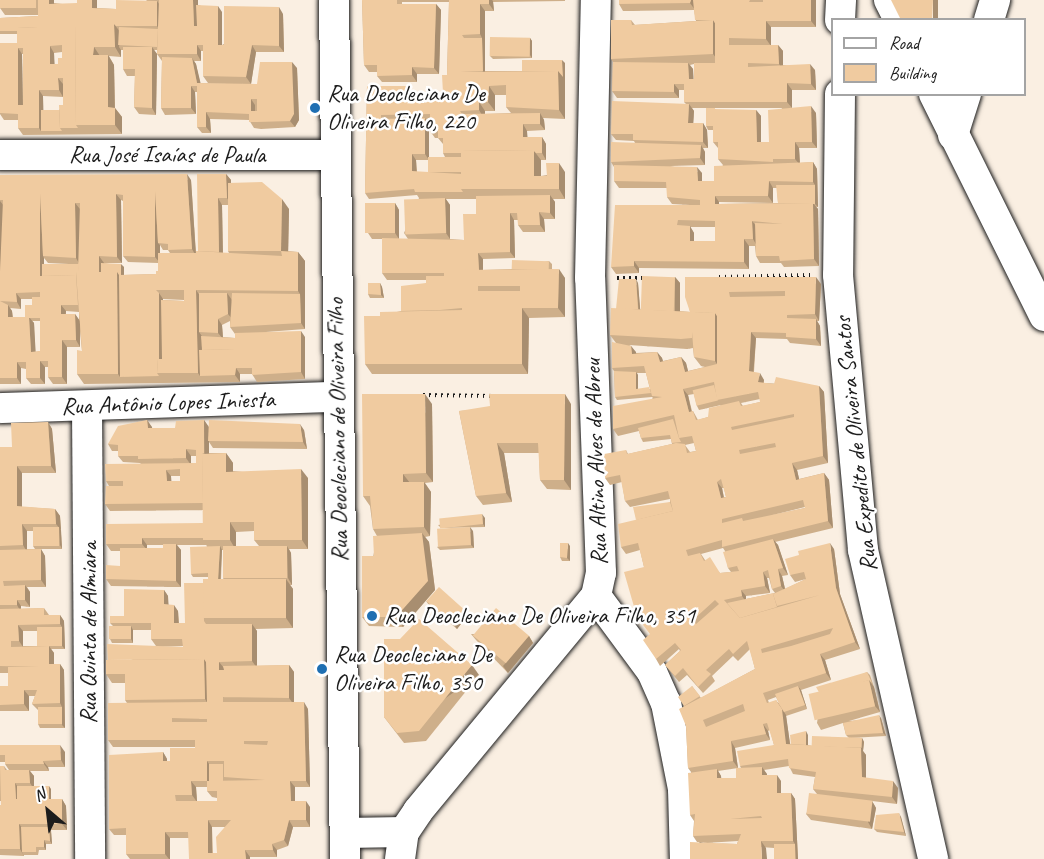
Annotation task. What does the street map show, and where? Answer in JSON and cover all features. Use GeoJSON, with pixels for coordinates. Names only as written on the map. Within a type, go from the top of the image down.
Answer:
{"type":"FeatureCollection","features":[{"type":"Feature","properties":{"kind":"street","name":"Rua Deocleciano de Oliveira Filho"},"geometry":{"type":"LineString","coordinates":[[334,0],[337,397],[345,846]]}},
{"type":"Feature","properties":{"kind":"street","name":"Rua Altino Alves de Abreu"},"geometry":{"type":"LineString","coordinates":[[345,846],[402,845],[442,779],[596,596],[601,573],[590,278],[596,0]]}},
{"type":"Feature","properties":{"kind":"street"},"geometry":{"type":"LineString","coordinates":[[840,0],[840,18]]}},
{"type":"Feature","properties":{"kind":"street"},"geometry":{"type":"LineString","coordinates":[[889,0],[897,18]]}},
{"type":"Feature","properties":{"kind":"street"},"geometry":{"type":"LineString","coordinates":[[990,18],[995,0]]}},
{"type":"Feature","properties":{"kind":"street","name":"Rua Expedito de Oliveira Santos"},"geometry":{"type":"LineString","coordinates":[[840,96],[838,276],[863,550],[933,859]]}},
{"type":"Feature","properties":{"kind":"street"},"geometry":{"type":"LineString","coordinates":[[935,96],[1044,316]]}},
{"type":"Feature","properties":{"kind":"street"},"geometry":{"type":"LineString","coordinates":[[953,135],[965,96]]}},
{"type":"Feature","properties":{"kind":"street","name":"Rua José Isaías de Paula"},"geometry":{"type":"LineString","coordinates":[[0,155],[335,154]]}},
{"type":"Feature","properties":{"kind":"street","name":"Rua Antônio Lopes Iniesta"},"geometry":{"type":"LineString","coordinates":[[0,408],[87,407],[337,397]]}},
{"type":"Feature","properties":{"kind":"street","name":"Rua Quinta de Almiara"},"geometry":{"type":"LineString","coordinates":[[87,407],[90,859]]}},
{"type":"Feature","properties":{"kind":"street"},"geometry":{"type":"LineString","coordinates":[[596,596],[652,672],[666,703],[683,789],[685,859]]}},
{"type":"Feature","properties":{"kind":"path"},"geometry":{"type":"LineString","coordinates":[[716,277],[838,276]]}},
{"type":"Feature","properties":{"kind":"path"},"geometry":{"type":"LineString","coordinates":[[645,278],[657,278]]}},
{"type":"Feature","properties":{"kind":"path"},"geometry":{"type":"LineString","coordinates":[[419,395],[501,396]]}},
{"type":"Feature","properties":{"kind":"building"},"geometry":{"type":"Polygon","coordinates":[[[0,0],[36,0],[36,8],[0,8],[0,0]]]}},
{"type":"Feature","properties":{"kind":"building"},"geometry":{"type":"Polygon","coordinates":[[[38,0],[49,0],[49,4],[92,0],[92,8],[116,9],[116,0],[157,1],[157,26],[75,24],[76,125],[78,128],[60,128],[59,105],[63,105],[63,78],[58,78],[59,90],[39,90],[39,128],[18,128],[18,114],[0,113],[0,43],[17,43],[17,28],[38,27],[38,0]],[[62,45],[50,46],[50,64],[58,64],[58,58],[62,58],[62,45]],[[18,48],[18,105],[23,105],[23,48],[18,48]]]}},
{"type":"Feature","properties":{"kind":"building"},"geometry":{"type":"Polygon","coordinates":[[[159,0],[193,0],[194,26],[197,26],[196,5],[218,6],[218,45],[224,45],[224,6],[279,7],[279,46],[252,45],[246,77],[203,76],[203,45],[197,45],[197,54],[157,54],[159,0]]]}},
{"type":"Feature","properties":{"kind":"building"},"geometry":{"type":"Polygon","coordinates":[[[362,0],[397,0],[397,4],[436,4],[434,68],[412,67],[412,75],[377,76],[377,65],[364,65],[362,0]]]}},
{"type":"Feature","properties":{"kind":"building"},"geometry":{"type":"Polygon","coordinates":[[[449,0],[462,0],[462,35],[464,38],[482,38],[483,71],[447,75],[449,0]]]}},
{"type":"Feature","properties":{"kind":"building"},"geometry":{"type":"Polygon","coordinates":[[[462,0],[489,0],[489,4],[480,4],[480,34],[462,35],[462,0]]]}},
{"type":"Feature","properties":{"kind":"building"},"geometry":{"type":"Polygon","coordinates":[[[619,0],[691,0],[690,3],[619,4],[619,0]]]}},
{"type":"Feature","properties":{"kind":"building"},"geometry":{"type":"Polygon","coordinates":[[[693,0],[763,2],[763,0],[811,0],[811,21],[766,21],[766,39],[729,38],[729,45],[778,45],[779,64],[748,63],[748,67],[810,64],[811,84],[787,83],[787,102],[684,102],[684,84],[674,84],[674,92],[612,91],[613,62],[688,63],[689,79],[694,79],[694,63],[715,63],[715,23],[713,20],[695,20],[693,0]]]}},
{"type":"Feature","properties":{"kind":"building"},"geometry":{"type":"Polygon","coordinates":[[[891,0],[933,0],[932,18],[900,18],[891,0]]]}},
{"type":"Feature","properties":{"kind":"building"},"geometry":{"type":"Polygon","coordinates":[[[38,16],[38,27],[0,31],[0,18],[38,16]]]}},
{"type":"Feature","properties":{"kind":"building"},"geometry":{"type":"Polygon","coordinates":[[[611,20],[631,20],[632,25],[713,20],[713,54],[611,59],[611,20]]]}},
{"type":"Feature","properties":{"kind":"building"},"geometry":{"type":"Polygon","coordinates":[[[75,24],[114,24],[115,47],[94,47],[93,55],[108,55],[108,107],[115,108],[115,125],[76,125],[75,24]]]}},
{"type":"Feature","properties":{"kind":"building"},"geometry":{"type":"Polygon","coordinates":[[[119,27],[158,29],[157,47],[118,45],[119,27]]]}},
{"type":"Feature","properties":{"kind":"building"},"geometry":{"type":"Polygon","coordinates":[[[490,37],[530,38],[530,57],[490,56],[490,37]]]}},
{"type":"Feature","properties":{"kind":"building"},"geometry":{"type":"Polygon","coordinates":[[[123,47],[152,47],[152,108],[134,107],[135,69],[123,69],[123,47]]]}},
{"type":"Feature","properties":{"kind":"building"},"geometry":{"type":"Polygon","coordinates":[[[162,57],[192,58],[197,83],[257,84],[260,62],[292,62],[294,114],[290,121],[249,122],[249,114],[206,112],[206,127],[197,127],[197,86],[191,86],[191,108],[161,108],[162,57]],[[251,99],[251,111],[257,111],[257,99],[251,99]]]}},
{"type":"Feature","properties":{"kind":"building"},"geometry":{"type":"Polygon","coordinates":[[[522,60],[562,60],[563,77],[558,71],[522,71],[522,60]]]}},
{"type":"Feature","properties":{"kind":"building"},"geometry":{"type":"Polygon","coordinates":[[[558,71],[559,110],[506,107],[506,85],[489,86],[488,102],[479,102],[479,110],[460,111],[460,72],[558,71]]]}},
{"type":"Feature","properties":{"kind":"building"},"geometry":{"type":"Polygon","coordinates":[[[442,75],[460,75],[460,111],[462,114],[540,113],[540,124],[523,124],[523,137],[542,137],[542,153],[461,150],[461,153],[443,153],[443,138],[438,138],[438,131],[430,131],[430,114],[381,115],[381,119],[425,118],[425,154],[412,154],[412,171],[461,174],[463,192],[415,192],[414,189],[365,193],[367,86],[408,86],[408,93],[443,93],[442,75]]]}},
{"type":"Feature","properties":{"kind":"building"},"geometry":{"type":"Polygon","coordinates":[[[612,101],[689,104],[688,123],[703,123],[703,142],[633,140],[633,134],[611,134],[612,101]]]}},
{"type":"Feature","properties":{"kind":"building"},"geometry":{"type":"Polygon","coordinates":[[[811,106],[812,142],[795,142],[795,159],[773,159],[773,162],[718,159],[718,142],[713,142],[713,109],[756,110],[757,142],[769,142],[768,110],[811,106]]]}},
{"type":"Feature","properties":{"kind":"building"},"geometry":{"type":"Polygon","coordinates":[[[706,108],[715,108],[713,109],[713,126],[706,126],[706,108]]]}},
{"type":"Feature","properties":{"kind":"building"},"geometry":{"type":"Polygon","coordinates":[[[41,110],[59,110],[62,131],[41,131],[41,110]]]}},
{"type":"Feature","properties":{"kind":"building"},"geometry":{"type":"Polygon","coordinates":[[[611,142],[701,145],[700,158],[611,162],[611,142]]]}},
{"type":"Feature","properties":{"kind":"building"},"geometry":{"type":"Polygon","coordinates":[[[461,150],[534,151],[534,176],[547,176],[546,163],[559,163],[559,189],[461,189],[461,150]]]}},
{"type":"Feature","properties":{"kind":"building"},"geometry":{"type":"Polygon","coordinates":[[[428,157],[461,157],[461,172],[428,172],[428,157]]]}},
{"type":"Feature","properties":{"kind":"building"},"geometry":{"type":"Polygon","coordinates":[[[813,162],[813,182],[769,181],[768,196],[715,196],[715,204],[813,203],[814,259],[780,261],[779,256],[756,256],[755,223],[783,224],[752,221],[753,239],[744,239],[744,262],[634,261],[634,266],[611,267],[615,205],[700,205],[700,200],[667,197],[666,182],[614,181],[614,165],[697,167],[698,181],[714,181],[714,166],[813,162]],[[678,220],[677,225],[690,226],[690,241],[715,241],[715,221],[678,220]]]}},
{"type":"Feature","properties":{"kind":"building"},"geometry":{"type":"Polygon","coordinates":[[[187,174],[192,249],[168,250],[168,244],[158,243],[155,191],[155,257],[123,256],[123,195],[116,194],[117,257],[99,256],[99,272],[78,272],[80,203],[75,203],[76,258],[43,256],[40,193],[40,276],[76,275],[78,305],[61,305],[61,314],[75,314],[76,340],[62,340],[62,377],[48,377],[48,361],[40,361],[40,378],[26,378],[26,362],[17,362],[17,378],[0,378],[0,301],[0,272],[3,200],[0,200],[0,175],[187,174]],[[40,292],[16,293],[17,302],[0,301],[8,305],[8,317],[29,317],[31,352],[40,351],[40,292]]]}},
{"type":"Feature","properties":{"kind":"building"},"geometry":{"type":"Polygon","coordinates":[[[197,174],[226,174],[227,198],[218,198],[219,252],[198,251],[197,174]]]}},
{"type":"Feature","properties":{"kind":"building"},"geometry":{"type":"Polygon","coordinates":[[[262,182],[282,199],[281,251],[228,251],[228,183],[262,182]]]}},
{"type":"Feature","properties":{"kind":"building"},"geometry":{"type":"Polygon","coordinates":[[[776,185],[815,185],[815,204],[778,203],[776,185]]]}},
{"type":"Feature","properties":{"kind":"building"},"geometry":{"type":"Polygon","coordinates":[[[550,195],[550,213],[539,212],[540,225],[518,225],[517,213],[510,213],[510,252],[478,253],[479,270],[462,270],[462,308],[401,311],[401,286],[426,283],[426,276],[444,276],[444,273],[382,273],[382,238],[464,240],[463,214],[476,214],[476,196],[550,195]]]}},
{"type":"Feature","properties":{"kind":"building"},"geometry":{"type":"Polygon","coordinates":[[[445,198],[446,233],[405,234],[404,199],[445,198]]]}},
{"type":"Feature","properties":{"kind":"building"},"geometry":{"type":"Polygon","coordinates":[[[365,203],[395,203],[395,233],[365,233],[365,203]]]}},
{"type":"Feature","properties":{"kind":"building"},"geometry":{"type":"Polygon","coordinates":[[[196,251],[282,256],[281,251],[298,252],[298,291],[196,290],[198,373],[157,373],[158,359],[162,359],[161,300],[184,301],[184,290],[156,290],[156,271],[196,271],[196,251]]]}},
{"type":"Feature","properties":{"kind":"building"},"geometry":{"type":"Polygon","coordinates":[[[158,253],[196,253],[196,271],[158,271],[158,253]]]}},
{"type":"Feature","properties":{"kind":"building"},"geometry":{"type":"Polygon","coordinates":[[[512,260],[549,261],[549,270],[512,269],[512,260]]]}},
{"type":"Feature","properties":{"kind":"building"},"geometry":{"type":"Polygon","coordinates":[[[101,263],[121,264],[121,275],[117,272],[101,272],[101,263]]]}},
{"type":"Feature","properties":{"kind":"building"},"geometry":{"type":"Polygon","coordinates":[[[42,264],[79,264],[76,275],[42,276],[42,264]]]}},
{"type":"Feature","properties":{"kind":"building"},"geometry":{"type":"Polygon","coordinates":[[[559,269],[558,308],[522,308],[522,364],[365,364],[364,316],[380,316],[380,312],[462,310],[462,270],[559,269]],[[478,286],[478,291],[520,291],[520,286],[478,286]]]}},
{"type":"Feature","properties":{"kind":"building"},"geometry":{"type":"Polygon","coordinates":[[[76,272],[117,272],[118,374],[77,374],[77,350],[82,351],[76,272]]]}},
{"type":"Feature","properties":{"kind":"building"},"geometry":{"type":"Polygon","coordinates":[[[156,274],[156,290],[159,293],[157,373],[159,376],[120,377],[119,275],[156,274]]]}},
{"type":"Feature","properties":{"kind":"building"},"geometry":{"type":"Polygon","coordinates":[[[642,276],[675,277],[674,311],[641,310],[642,276]]]}},
{"type":"Feature","properties":{"kind":"building"},"geometry":{"type":"Polygon","coordinates":[[[685,277],[816,277],[815,314],[787,315],[787,318],[816,319],[816,339],[786,337],[786,333],[751,332],[749,371],[760,373],[758,382],[774,384],[776,377],[819,386],[823,456],[792,463],[796,480],[824,473],[828,521],[722,547],[722,540],[686,550],[688,556],[700,553],[704,561],[710,557],[720,573],[739,571],[737,566],[728,568],[723,552],[773,539],[783,568],[778,569],[781,586],[772,589],[768,570],[763,572],[765,586],[741,590],[742,596],[724,600],[740,618],[820,595],[777,606],[773,594],[806,579],[804,572],[790,575],[785,559],[799,555],[798,551],[830,543],[836,588],[855,642],[820,654],[826,673],[763,693],[767,703],[776,700],[782,709],[786,744],[861,748],[862,777],[893,781],[892,797],[813,789],[816,772],[789,768],[788,759],[740,766],[737,751],[774,745],[767,723],[763,724],[766,734],[731,741],[733,761],[688,768],[686,726],[679,709],[755,669],[747,641],[733,654],[729,649],[706,670],[711,674],[698,687],[683,668],[675,676],[665,665],[681,650],[675,643],[656,659],[643,640],[650,634],[637,617],[624,572],[644,567],[638,543],[621,547],[618,524],[673,511],[668,491],[625,501],[620,475],[605,478],[604,454],[626,450],[627,454],[676,443],[685,444],[687,453],[696,451],[692,436],[679,438],[674,415],[613,429],[613,406],[662,397],[652,396],[644,366],[612,368],[612,342],[631,346],[632,354],[657,352],[660,362],[681,357],[685,372],[717,364],[717,316],[715,313],[690,312],[685,297],[685,277]],[[785,291],[729,292],[730,297],[785,296],[785,291]],[[714,382],[683,389],[689,412],[693,411],[696,420],[708,417],[709,408],[739,401],[741,406],[760,402],[758,392],[717,400],[714,382]],[[794,414],[731,427],[732,430],[794,417],[794,414]],[[775,443],[739,450],[740,454],[776,447],[775,443]],[[721,479],[717,482],[721,498],[726,497],[721,479]],[[803,500],[722,519],[722,523],[805,508],[803,500]],[[715,600],[693,620],[696,624],[719,604],[715,600]],[[833,628],[761,649],[762,653],[830,634],[833,628]],[[743,704],[703,720],[706,727],[745,711],[743,704]]]}},
{"type":"Feature","properties":{"kind":"building"},"geometry":{"type":"Polygon","coordinates":[[[619,279],[636,279],[638,309],[616,309],[619,279]]]}},
{"type":"Feature","properties":{"kind":"building"},"geometry":{"type":"Polygon","coordinates":[[[368,283],[380,283],[381,295],[368,294],[368,283]]]}},
{"type":"Feature","properties":{"kind":"building"},"geometry":{"type":"Polygon","coordinates":[[[199,293],[227,293],[228,314],[218,319],[218,333],[199,332],[199,293]]]}},
{"type":"Feature","properties":{"kind":"building"},"geometry":{"type":"Polygon","coordinates":[[[232,293],[300,294],[301,323],[230,327],[232,293]]]}},
{"type":"Feature","properties":{"kind":"building"},"geometry":{"type":"Polygon","coordinates":[[[32,297],[40,297],[40,318],[25,317],[25,305],[32,305],[32,297]]]}},
{"type":"Feature","properties":{"kind":"building"},"geometry":{"type":"Polygon","coordinates":[[[611,308],[715,313],[715,361],[694,357],[692,332],[692,338],[681,339],[610,335],[611,308]]]}},
{"type":"Feature","properties":{"kind":"building"},"geometry":{"type":"Polygon","coordinates":[[[301,331],[301,372],[252,375],[252,368],[236,368],[235,375],[200,376],[199,350],[235,349],[235,333],[301,331]]]}},
{"type":"Feature","properties":{"kind":"building"},"geometry":{"type":"Polygon","coordinates":[[[201,336],[235,338],[235,349],[202,350],[201,336]]]}},
{"type":"Feature","properties":{"kind":"building"},"geometry":{"type":"Polygon","coordinates":[[[614,371],[636,372],[636,389],[649,387],[651,393],[615,397],[614,371]]]}},
{"type":"Feature","properties":{"kind":"building"},"geometry":{"type":"Polygon","coordinates":[[[714,385],[718,401],[697,406],[693,390],[714,385]]]}},
{"type":"Feature","properties":{"kind":"building"},"geometry":{"type":"Polygon","coordinates":[[[362,394],[425,394],[426,473],[403,474],[403,482],[424,482],[424,527],[373,529],[370,496],[363,496],[362,394]]]}},
{"type":"Feature","properties":{"kind":"building"},"geometry":{"type":"Polygon","coordinates":[[[489,394],[565,394],[564,480],[540,480],[538,443],[497,443],[506,493],[476,496],[459,411],[490,406],[489,394]]]}},
{"type":"Feature","properties":{"kind":"building"},"geometry":{"type":"Polygon","coordinates":[[[673,419],[681,442],[672,443],[670,435],[641,438],[638,428],[673,419]]]}},
{"type":"Feature","properties":{"kind":"building"},"geometry":{"type":"Polygon","coordinates":[[[147,420],[148,428],[175,428],[176,421],[204,420],[203,503],[105,504],[106,486],[123,486],[123,481],[106,481],[105,464],[196,463],[196,450],[186,449],[186,458],[138,459],[138,456],[118,456],[118,445],[108,444],[118,426],[147,420]],[[180,469],[166,470],[167,481],[180,481],[180,469]]]}},
{"type":"Feature","properties":{"kind":"building"},"geometry":{"type":"Polygon","coordinates":[[[209,420],[300,424],[303,442],[208,441],[209,420]]]}},
{"type":"Feature","properties":{"kind":"building"},"geometry":{"type":"Polygon","coordinates":[[[48,422],[51,466],[17,466],[17,506],[55,509],[56,524],[22,524],[23,545],[0,546],[0,447],[12,447],[11,423],[48,422]]]}},
{"type":"Feature","properties":{"kind":"building"},"geometry":{"type":"Polygon","coordinates":[[[226,453],[226,472],[301,469],[302,540],[254,540],[254,522],[230,522],[230,540],[203,540],[202,454],[226,453]]]}},
{"type":"Feature","properties":{"kind":"building"},"geometry":{"type":"Polygon","coordinates":[[[670,502],[673,511],[636,520],[633,507],[670,502]]]}},
{"type":"Feature","properties":{"kind":"building"},"geometry":{"type":"Polygon","coordinates":[[[482,514],[483,524],[440,528],[439,518],[482,514]]]}},
{"type":"Feature","properties":{"kind":"building"},"geometry":{"type":"Polygon","coordinates":[[[203,523],[203,538],[142,538],[142,544],[106,544],[106,524],[203,523]]]}},
{"type":"Feature","properties":{"kind":"building"},"geometry":{"type":"Polygon","coordinates":[[[33,527],[59,527],[59,546],[33,546],[33,527]]]}},
{"type":"Feature","properties":{"kind":"building"},"geometry":{"type":"Polygon","coordinates":[[[470,527],[471,545],[438,547],[437,529],[470,527]]]}},
{"type":"Feature","properties":{"kind":"building"},"geometry":{"type":"Polygon","coordinates":[[[422,533],[428,581],[396,617],[362,617],[362,556],[374,556],[373,536],[422,533]]]}},
{"type":"Feature","properties":{"kind":"building"},"geometry":{"type":"Polygon","coordinates":[[[560,543],[568,543],[567,558],[560,557],[560,543]]]}},
{"type":"Feature","properties":{"kind":"building"},"geometry":{"type":"Polygon","coordinates":[[[163,544],[176,544],[176,581],[106,579],[106,565],[120,566],[120,548],[163,548],[163,544]]]}},
{"type":"Feature","properties":{"kind":"building"},"geometry":{"type":"Polygon","coordinates":[[[220,546],[218,580],[208,580],[208,573],[191,574],[190,547],[220,546]]]}},
{"type":"Feature","properties":{"kind":"building"},"geometry":{"type":"Polygon","coordinates":[[[223,546],[287,546],[287,578],[223,578],[223,546]]]}},
{"type":"Feature","properties":{"kind":"building"},"geometry":{"type":"Polygon","coordinates":[[[41,549],[41,580],[3,581],[4,586],[25,585],[25,600],[17,600],[17,605],[0,605],[0,550],[41,549]]]}},
{"type":"Feature","properties":{"kind":"building"},"geometry":{"type":"Polygon","coordinates":[[[203,579],[286,579],[286,618],[203,618],[203,579]]]}},
{"type":"Feature","properties":{"kind":"building"},"geometry":{"type":"Polygon","coordinates":[[[184,583],[203,583],[206,624],[252,624],[252,661],[219,662],[219,670],[224,670],[223,666],[289,665],[289,698],[223,697],[223,702],[304,702],[306,781],[290,781],[291,801],[306,801],[306,820],[289,820],[284,840],[272,844],[273,850],[245,850],[246,859],[189,859],[188,832],[165,832],[165,854],[126,854],[126,828],[109,829],[109,755],[163,752],[163,761],[170,761],[170,748],[195,748],[195,740],[108,740],[108,703],[207,702],[204,659],[108,660],[107,644],[183,647],[182,639],[151,639],[151,623],[110,623],[110,616],[124,616],[124,589],[164,590],[164,604],[174,605],[174,623],[185,623],[184,583]],[[172,718],[172,722],[207,722],[207,719],[172,718]],[[244,741],[244,744],[267,745],[268,741],[244,741]],[[207,761],[207,781],[265,780],[224,777],[224,761],[207,761]],[[191,781],[192,795],[175,795],[176,801],[217,801],[217,791],[207,791],[207,781],[191,781]],[[208,820],[208,853],[217,853],[216,837],[231,820],[208,820]]]}},
{"type":"Feature","properties":{"kind":"building"},"geometry":{"type":"Polygon","coordinates":[[[439,587],[466,611],[453,625],[426,601],[439,587]]]}},
{"type":"Feature","properties":{"kind":"building"},"geometry":{"type":"Polygon","coordinates":[[[774,593],[777,607],[740,618],[727,603],[774,593]]]}},
{"type":"Feature","properties":{"kind":"building"},"geometry":{"type":"Polygon","coordinates":[[[44,608],[44,615],[60,615],[60,624],[18,625],[19,641],[11,641],[11,647],[49,646],[49,664],[60,664],[60,703],[32,704],[37,690],[24,690],[24,704],[0,705],[0,686],[8,686],[8,667],[39,667],[0,666],[0,609],[44,608]]]}},
{"type":"Feature","properties":{"kind":"building"},"geometry":{"type":"Polygon","coordinates":[[[496,608],[529,636],[506,663],[473,636],[496,608]]]}},
{"type":"Feature","properties":{"kind":"building"},"geometry":{"type":"Polygon","coordinates":[[[419,619],[472,665],[419,731],[397,733],[384,717],[384,639],[400,639],[419,619]]]}},
{"type":"Feature","properties":{"kind":"building"},"geometry":{"type":"Polygon","coordinates":[[[109,626],[131,626],[131,639],[109,639],[109,626]]]}},
{"type":"Feature","properties":{"kind":"building"},"geometry":{"type":"Polygon","coordinates":[[[37,627],[62,627],[62,646],[37,646],[37,627]]]}},
{"type":"Feature","properties":{"kind":"building"},"geometry":{"type":"Polygon","coordinates":[[[204,659],[205,699],[125,700],[125,674],[106,674],[106,660],[204,659]]]}},
{"type":"Feature","properties":{"kind":"building"},"geometry":{"type":"Polygon","coordinates":[[[867,672],[872,683],[869,680],[821,696],[816,687],[867,672]]]}},
{"type":"Feature","properties":{"kind":"building"},"geometry":{"type":"Polygon","coordinates":[[[869,680],[875,706],[815,720],[809,694],[869,680]]]}},
{"type":"Feature","properties":{"kind":"building"},"geometry":{"type":"Polygon","coordinates":[[[692,686],[700,696],[684,706],[678,697],[692,686]]]}},
{"type":"Feature","properties":{"kind":"building"},"geometry":{"type":"Polygon","coordinates":[[[798,686],[805,705],[784,712],[775,694],[798,686]]]}},
{"type":"Feature","properties":{"kind":"building"},"geometry":{"type":"Polygon","coordinates":[[[38,707],[62,707],[62,724],[38,724],[38,707]]]}},
{"type":"Feature","properties":{"kind":"building"},"geometry":{"type":"Polygon","coordinates":[[[879,715],[883,733],[846,735],[843,723],[879,715]]]}},
{"type":"Feature","properties":{"kind":"building"},"geometry":{"type":"Polygon","coordinates":[[[806,731],[806,745],[791,744],[790,735],[806,731]]]}},
{"type":"Feature","properties":{"kind":"building"},"geometry":{"type":"Polygon","coordinates":[[[812,736],[862,738],[862,748],[812,746],[812,736]]]}},
{"type":"Feature","properties":{"kind":"building"},"geometry":{"type":"Polygon","coordinates":[[[0,745],[60,745],[61,760],[43,761],[44,764],[5,764],[5,755],[0,755],[0,745]]]}},
{"type":"Feature","properties":{"kind":"building"},"geometry":{"type":"Polygon","coordinates":[[[209,764],[223,764],[223,781],[209,781],[209,764]]]}},
{"type":"Feature","properties":{"kind":"building"},"geometry":{"type":"Polygon","coordinates":[[[0,766],[4,766],[5,770],[29,770],[30,783],[15,783],[16,799],[62,799],[62,824],[19,824],[20,849],[0,849],[0,766]]]}},
{"type":"Feature","properties":{"kind":"building"},"geometry":{"type":"Polygon","coordinates":[[[762,767],[762,775],[777,775],[777,793],[791,793],[793,841],[761,841],[762,859],[690,859],[690,842],[737,844],[741,834],[693,836],[695,814],[690,815],[688,773],[717,769],[717,778],[736,778],[736,768],[762,767]],[[761,816],[730,819],[762,818],[761,816]]]}},
{"type":"Feature","properties":{"kind":"building"},"geometry":{"type":"Polygon","coordinates":[[[17,786],[49,786],[49,799],[17,799],[17,786]]]}},
{"type":"Feature","properties":{"kind":"building"},"geometry":{"type":"Polygon","coordinates":[[[809,793],[873,801],[870,822],[806,814],[809,793]]]}},
{"type":"Feature","properties":{"kind":"building"},"geometry":{"type":"Polygon","coordinates":[[[899,813],[904,832],[874,829],[876,815],[899,813]]]}},
{"type":"Feature","properties":{"kind":"building"},"geometry":{"type":"Polygon","coordinates":[[[21,827],[49,827],[50,841],[44,840],[44,847],[36,847],[36,852],[22,852],[21,827]]]}},
{"type":"Feature","properties":{"kind":"building"},"geometry":{"type":"Polygon","coordinates":[[[774,844],[795,844],[795,859],[774,859],[774,844]]]}},
{"type":"Feature","properties":{"kind":"place","name":"Rua Deocleciano De Oliveira Filho, 220"},"geometry":{"type":"Point","coordinates":[315,108]}},
{"type":"Feature","properties":{"kind":"place","name":"Rua Deocleciano De Oliveira Filho, 351"},"geometry":{"type":"Point","coordinates":[372,616]}},
{"type":"Feature","properties":{"kind":"place","name":"Rua Deocleciano De Oliveira Filho, 350"},"geometry":{"type":"Point","coordinates":[322,669]}}]}
